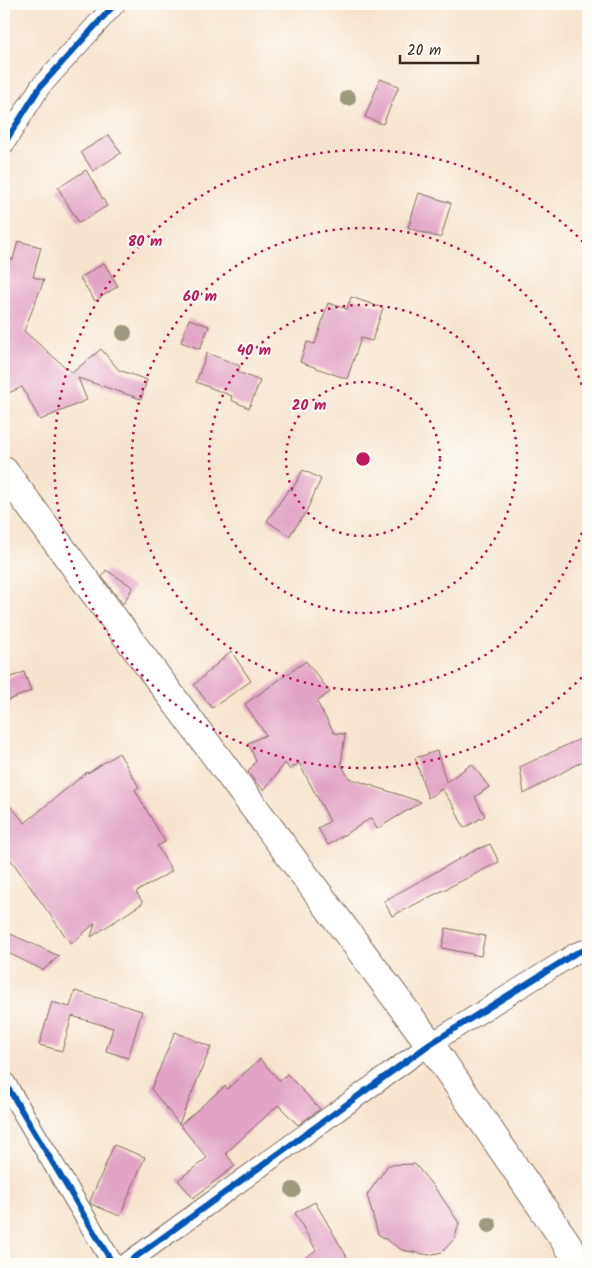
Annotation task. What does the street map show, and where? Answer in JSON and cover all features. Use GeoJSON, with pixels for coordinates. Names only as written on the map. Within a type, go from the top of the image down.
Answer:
{"type":"FeatureCollection","features":[{"type":"Feature","properties":{"kind":"main road"},"geometry":{"type":"LineString","coordinates":[[4,470],[430,1044],[582,1264]]}},
{"type":"Feature","properties":{"kind":"street"},"geometry":{"type":"LineString","coordinates":[[4,144],[40,87],[115,4]]}},
{"type":"Feature","properties":{"kind":"street"},"geometry":{"type":"LineString","coordinates":[[126,1264],[430,1044],[576,953],[588,949]]}},
{"type":"Feature","properties":{"kind":"street"},"geometry":{"type":"LineString","coordinates":[[4,1081],[112,1264]]}},
{"type":"Feature","properties":{"kind":"building"},"geometry":{"type":"Polygon","coordinates":[[[380,79],[399,86],[383,124],[365,117],[380,79]]]}},
{"type":"Feature","properties":{"kind":"building"},"geometry":{"type":"Polygon","coordinates":[[[109,135],[121,153],[93,171],[81,152],[109,135]]]}},
{"type":"Feature","properties":{"kind":"building"},"geometry":{"type":"Polygon","coordinates":[[[86,170],[107,206],[79,223],[58,188],[86,170]]]}},
{"type":"Feature","properties":{"kind":"building"},"geometry":{"type":"Polygon","coordinates":[[[419,193],[451,203],[441,238],[408,228],[419,193]]]}},
{"type":"Feature","properties":{"kind":"building"},"geometry":{"type":"Polygon","coordinates":[[[18,241],[41,247],[33,277],[44,280],[24,331],[72,373],[101,349],[119,370],[147,380],[141,399],[78,378],[87,400],[40,420],[22,387],[4,395],[4,254],[13,260],[18,241]]]}},
{"type":"Feature","properties":{"kind":"building"},"geometry":{"type":"Polygon","coordinates":[[[104,263],[118,286],[95,301],[80,278],[104,263]]]}},
{"type":"Feature","properties":{"kind":"building"},"geometry":{"type":"Polygon","coordinates":[[[351,297],[383,308],[372,341],[361,338],[347,379],[300,362],[307,342],[315,344],[328,303],[347,309],[351,297]]]}},
{"type":"Feature","properties":{"kind":"building"},"geometry":{"type":"Polygon","coordinates":[[[189,319],[209,326],[200,349],[181,342],[189,319]]]}},
{"type":"Feature","properties":{"kind":"building"},"geometry":{"type":"Polygon","coordinates":[[[207,353],[240,366],[238,372],[260,381],[249,408],[231,400],[232,396],[196,382],[207,353]]]}},
{"type":"Feature","properties":{"kind":"building"},"geometry":{"type":"Polygon","coordinates":[[[303,470],[321,479],[305,514],[289,536],[267,521],[289,489],[292,490],[303,470]]]}},
{"type":"Feature","properties":{"kind":"building"},"geometry":{"type":"Polygon","coordinates":[[[106,570],[133,587],[123,604],[102,577],[106,570]]]}},
{"type":"Feature","properties":{"kind":"building"},"geometry":{"type":"Polygon","coordinates":[[[231,651],[251,681],[212,708],[194,685],[231,651]]]}},
{"type":"Feature","properties":{"kind":"building"},"geometry":{"type":"Polygon","coordinates":[[[306,661],[330,692],[317,702],[334,733],[345,734],[341,764],[349,778],[421,802],[377,829],[371,818],[328,845],[318,828],[330,821],[299,763],[290,770],[285,763],[264,790],[248,772],[256,761],[248,743],[266,735],[245,704],[306,661]]]}},
{"type":"Feature","properties":{"kind":"building"},"geometry":{"type":"Polygon","coordinates":[[[24,672],[31,691],[4,702],[4,680],[24,672]]]}},
{"type":"Feature","properties":{"kind":"building"},"geometry":{"type":"Polygon","coordinates":[[[588,736],[588,758],[524,794],[520,767],[588,736]]]}},
{"type":"Feature","properties":{"kind":"building"},"geometry":{"type":"Polygon","coordinates":[[[437,751],[446,782],[472,764],[489,787],[475,797],[485,816],[464,828],[454,807],[442,789],[428,798],[415,758],[437,751]]]}},
{"type":"Feature","properties":{"kind":"building"},"geometry":{"type":"Polygon","coordinates":[[[119,753],[139,787],[135,790],[165,842],[157,846],[172,871],[136,892],[143,903],[91,937],[95,923],[71,944],[4,850],[4,799],[25,823],[87,772],[119,753]]]}},
{"type":"Feature","properties":{"kind":"building"},"geometry":{"type":"Polygon","coordinates":[[[490,844],[499,862],[392,916],[384,901],[475,850],[490,844]]]}},
{"type":"Feature","properties":{"kind":"building"},"geometry":{"type":"Polygon","coordinates":[[[446,928],[485,936],[481,956],[442,948],[446,928]]]}},
{"type":"Feature","properties":{"kind":"building"},"geometry":{"type":"Polygon","coordinates":[[[4,931],[59,956],[43,970],[4,951],[4,931]]]}},
{"type":"Feature","properties":{"kind":"building"},"geometry":{"type":"Polygon","coordinates":[[[75,991],[142,1011],[128,1058],[106,1051],[113,1028],[72,1016],[62,1051],[39,1045],[52,1002],[70,1007],[75,991]]]}},
{"type":"Feature","properties":{"kind":"building"},"geometry":{"type":"Polygon","coordinates":[[[175,1032],[211,1047],[179,1124],[151,1089],[175,1032]]]}},
{"type":"Feature","properties":{"kind":"building"},"geometry":{"type":"Polygon","coordinates":[[[260,1059],[280,1081],[287,1074],[320,1109],[298,1125],[278,1105],[226,1153],[235,1166],[193,1198],[178,1180],[207,1158],[180,1125],[225,1086],[227,1089],[260,1059]]]}},
{"type":"Feature","properties":{"kind":"building"},"geometry":{"type":"Polygon","coordinates":[[[114,1145],[145,1157],[120,1216],[91,1204],[90,1201],[114,1145]]]}},
{"type":"Feature","properties":{"kind":"building"},"geometry":{"type":"Polygon","coordinates":[[[415,1164],[441,1196],[459,1223],[455,1238],[442,1252],[429,1255],[402,1250],[378,1234],[367,1195],[388,1165],[415,1164]]]}},
{"type":"Feature","properties":{"kind":"building"},"geometry":{"type":"Polygon","coordinates":[[[315,1202],[351,1264],[297,1264],[316,1250],[295,1213],[315,1202]]]}},
{"type":"Feature","properties":{"kind":"cycle path"},"geometry":{"type":"LineString","coordinates":[[4,144],[40,87],[115,4]]}},
{"type":"Feature","properties":{"kind":"cycle path"},"geometry":{"type":"LineString","coordinates":[[126,1264],[430,1044],[576,953],[588,949]]}},
{"type":"Feature","properties":{"kind":"cycle path"},"geometry":{"type":"LineString","coordinates":[[4,1081],[113,1264]]}}]}
